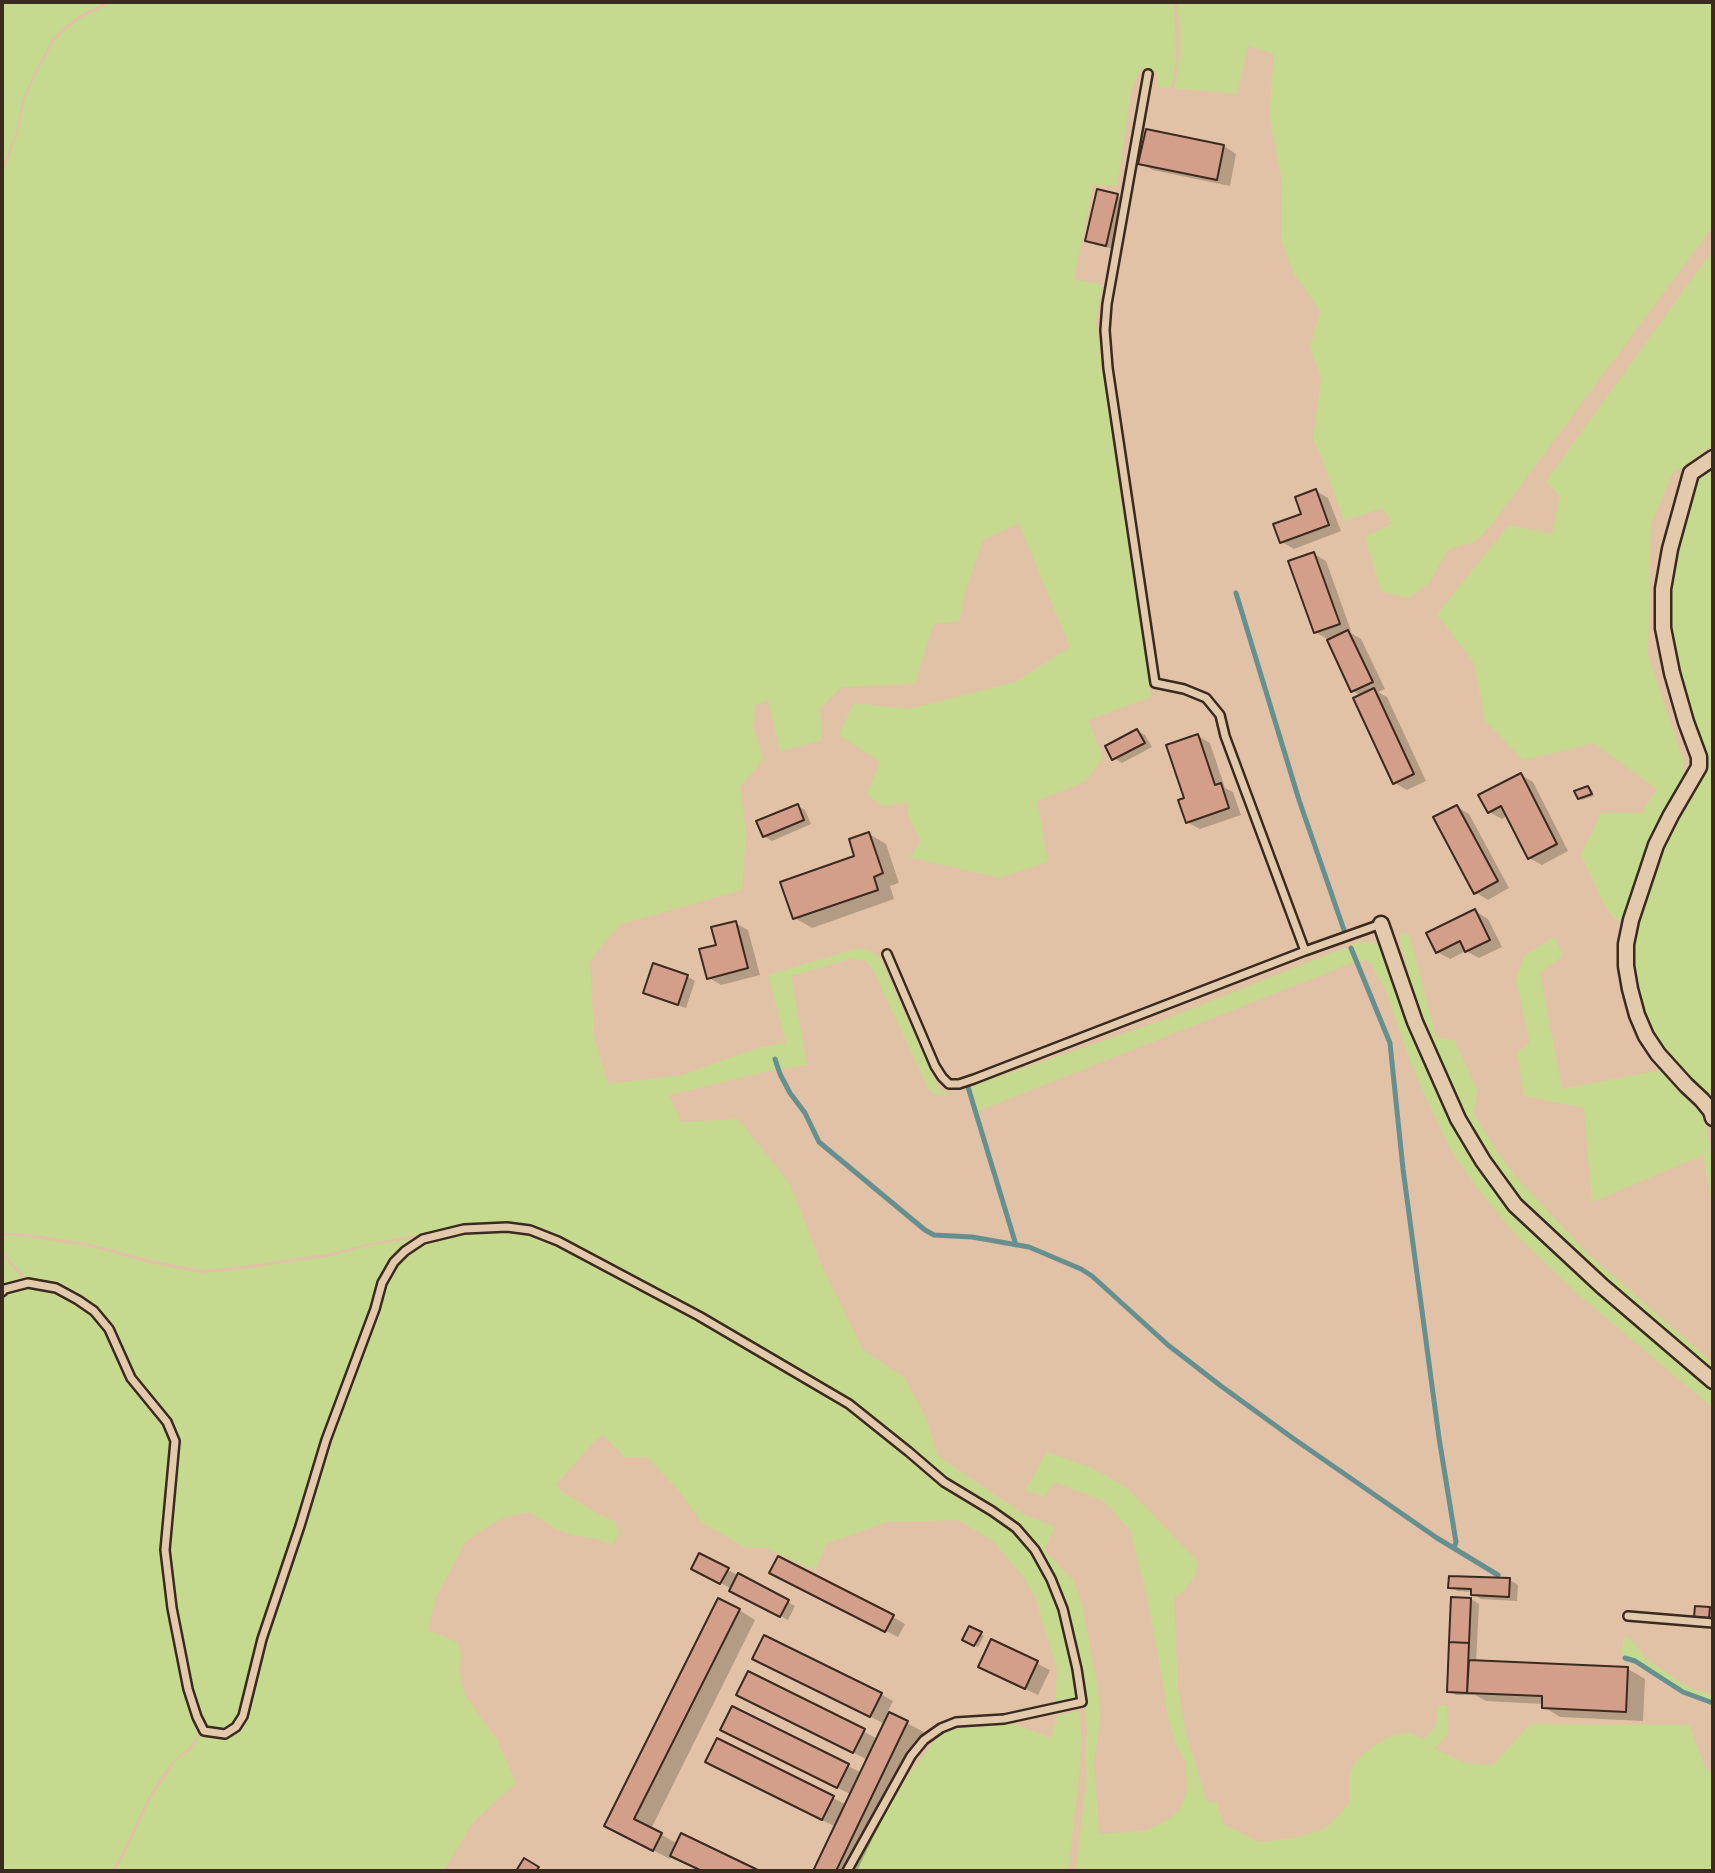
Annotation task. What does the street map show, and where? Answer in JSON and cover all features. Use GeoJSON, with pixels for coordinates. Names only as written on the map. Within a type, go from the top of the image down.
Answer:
{"type":"FeatureCollection","features":[{"type":"Feature","properties":{"kind":"street"},"geometry":{"type":"LineString","coordinates":[[1713,458],[1690,473],[1663,589],[1663,628],[1672,673],[1699,757],[1699,767],[1656,845],[1631,920],[1626,944],[1626,966],[1637,1015],[1646,1036],[1676,1075],[1702,1100],[1713,1118]]}},
{"type":"Feature","properties":{"kind":"street"},"geometry":{"type":"LineString","coordinates":[[1381,924],[1415,1022],[1458,1119],[1483,1161],[1515,1205],[1602,1286],[1713,1381]]}},
{"type":"Feature","properties":{"kind":"lane"},"geometry":{"type":"LineString","coordinates":[[1148,74],[1107,304],[1105,330],[1108,368],[1156,683],[1184,689],[1206,698],[1220,715],[1225,736],[1304,951]]}},
{"type":"Feature","properties":{"kind":"lane"},"geometry":{"type":"LineString","coordinates":[[887,954],[942,1077],[949,1084],[959,1084],[1381,924]]}},
{"type":"Feature","properties":{"kind":"lane"},"geometry":{"type":"LineString","coordinates":[[2,1292],[28,1283],[55,1288],[94,1311],[109,1329],[131,1377],[167,1422],[175,1441],[165,1550],[172,1608],[188,1689],[197,1717],[204,1731],[225,1734],[236,1727],[243,1716],[262,1639],[326,1440],[375,1309],[382,1283],[394,1262],[423,1239],[464,1229],[506,1227],[530,1230],[699,1316],[849,1404],[944,1482],[1016,1528],[1035,1550],[1063,1609],[1082,1702],[1004,1719],[956,1722],[941,1728],[924,1740],[893,1787],[846,1871]]}},
{"type":"Feature","properties":{"kind":"lane"},"geometry":{"type":"LineString","coordinates":[[1629,1616],[1713,1623]]}},
{"type":"Feature","properties":{"kind":"green space"},"geometry":{"type":"Polygon","coordinates":[[[2,2],[107,2],[78,16],[53,38],[22,102],[16,132],[2,168],[2,2]]]}},
{"type":"Feature","properties":{"kind":"green space"},"geometry":{"type":"Polygon","coordinates":[[[113,2],[1174,2],[1176,59],[1173,80],[1170,88],[1158,87],[1156,70],[1140,69],[1131,91],[1117,186],[1093,185],[1074,279],[1102,285],[1096,322],[1151,697],[1088,720],[1103,757],[1086,781],[1037,801],[1048,862],[1000,878],[909,857],[921,842],[908,815],[907,803],[883,806],[867,795],[880,762],[839,735],[854,703],[909,709],[1015,682],[1070,647],[1019,523],[983,540],[966,589],[959,621],[934,624],[915,684],[842,687],[820,708],[822,740],[780,751],[768,700],[755,705],[754,729],[763,759],[740,787],[746,834],[742,890],[621,924],[590,962],[594,1037],[608,1084],[682,1075],[760,1047],[786,1043],[768,975],[855,949],[871,951],[880,958],[937,1084],[942,1091],[949,1094],[944,1097],[931,1092],[872,968],[866,961],[851,959],[791,976],[807,1065],[773,1070],[669,1095],[681,1122],[738,1119],[790,1184],[821,1264],[863,1350],[905,1378],[926,1418],[938,1456],[1023,1514],[1055,1527],[1044,1550],[1074,1582],[1082,1606],[1098,1689],[1100,1718],[1094,1762],[1099,1834],[1145,1831],[1171,1818],[1181,1807],[1187,1791],[1186,1762],[1175,1743],[1168,1718],[1148,1601],[1130,1530],[1104,1501],[1054,1482],[1044,1497],[1025,1490],[1047,1452],[1092,1468],[1126,1487],[1198,1562],[1194,1577],[1174,1598],[1178,1691],[1186,1733],[1207,1802],[1217,1803],[1223,1824],[1259,1842],[1294,1838],[1325,1829],[1349,1804],[1349,1774],[1357,1760],[1370,1748],[1389,1737],[1409,1732],[1423,1739],[1436,1727],[1438,1706],[1447,1705],[1448,1734],[1434,1749],[1468,1764],[1493,1765],[1530,1724],[1689,1725],[1705,1767],[1713,1774],[1713,1871],[1076,1871],[1087,1772],[1087,1729],[1065,1609],[1018,1526],[945,1480],[851,1402],[530,1228],[464,1226],[332,1253],[200,1270],[87,1243],[2,1233],[2,175],[18,133],[24,102],[55,40],[79,19],[113,2]]]}},
{"type":"Feature","properties":{"kind":"green space"},"geometry":{"type":"Polygon","coordinates":[[[1177,2],[1713,2],[1713,226],[1491,525],[1476,541],[1447,550],[1429,583],[1408,598],[1381,591],[1365,537],[1393,523],[1382,508],[1344,521],[1313,440],[1321,379],[1310,347],[1320,311],[1293,272],[1281,239],[1282,181],[1269,115],[1274,54],[1248,46],[1237,94],[1173,88],[1179,59],[1177,2]]]}},
{"type":"Feature","properties":{"kind":"green space"},"geometry":{"type":"Polygon","coordinates":[[[1713,250],[1713,445],[1672,474],[1651,524],[1648,655],[1684,763],[1683,776],[1659,821],[1624,917],[1619,921],[1605,906],[1581,855],[1601,813],[1642,813],[1657,789],[1594,743],[1523,760],[1485,720],[1474,663],[1437,614],[1509,525],[1552,534],[1560,496],[1546,481],[1713,250]]]}},
{"type":"Feature","properties":{"kind":"green space"},"geometry":{"type":"Polygon","coordinates":[[[1713,468],[1713,1111],[1651,1039],[1629,963],[1633,927],[1659,846],[1697,776],[1660,600],[1694,482],[1713,468]]]}},
{"type":"Feature","properties":{"kind":"green space"},"geometry":{"type":"Polygon","coordinates":[[[1409,933],[1436,1037],[1454,1040],[1477,1089],[1474,1114],[1497,1152],[1517,1178],[1586,1252],[1713,1363],[1713,1374],[1607,1282],[1534,1214],[1506,1183],[1463,1119],[1422,1026],[1399,935],[1409,933]]]}},
{"type":"Feature","properties":{"kind":"green space"},"geometry":{"type":"Polygon","coordinates":[[[1554,937],[1563,955],[1540,973],[1562,1089],[1661,1070],[1702,1114],[1713,1168],[1713,1210],[1703,1155],[1592,1202],[1584,1108],[1524,1096],[1517,1052],[1530,1043],[1516,979],[1524,956],[1554,937]]]}},
{"type":"Feature","properties":{"kind":"green space"},"geometry":{"type":"Polygon","coordinates":[[[1373,942],[1379,945],[1385,954],[1412,1035],[1432,1084],[1466,1149],[1494,1190],[1515,1217],[1612,1307],[1713,1392],[1713,1408],[1580,1296],[1516,1235],[1478,1189],[1451,1150],[1428,1102],[1409,1058],[1385,989],[1370,962],[1358,962],[1352,944],[1373,942]]]}},
{"type":"Feature","properties":{"kind":"green space"},"geometry":{"type":"Polygon","coordinates":[[[1344,948],[1348,949],[1354,962],[978,1111],[971,1086],[1166,1019],[1344,948]]]}},
{"type":"Feature","properties":{"kind":"green space"},"geometry":{"type":"Polygon","coordinates":[[[506,1229],[529,1233],[556,1243],[697,1318],[847,1406],[1014,1530],[1033,1552],[1049,1580],[1060,1610],[1079,1698],[1055,1705],[1057,1669],[1035,1597],[1025,1579],[993,1541],[959,1520],[887,1522],[826,1544],[815,1570],[766,1548],[746,1548],[701,1522],[680,1492],[647,1457],[625,1457],[603,1435],[596,1439],[556,1484],[562,1492],[615,1521],[619,1534],[612,1545],[558,1530],[530,1512],[505,1517],[465,1542],[436,1597],[428,1630],[458,1643],[461,1656],[459,1670],[465,1695],[498,1742],[516,1783],[472,1823],[444,1871],[114,1871],[123,1858],[150,1800],[176,1761],[191,1749],[203,1733],[238,1728],[329,1441],[384,1284],[396,1263],[424,1241],[464,1232],[506,1229]]]}},
{"type":"Feature","properties":{"kind":"green space"},"geometry":{"type":"Polygon","coordinates":[[[2,1235],[87,1246],[200,1273],[332,1256],[367,1246],[423,1237],[404,1248],[372,1309],[240,1715],[234,1725],[225,1731],[205,1728],[199,1716],[174,1607],[167,1550],[177,1440],[133,1376],[122,1351],[80,1298],[30,1281],[2,1250],[2,1235]]]}},
{"type":"Feature","properties":{"kind":"green space"},"geometry":{"type":"Polygon","coordinates":[[[2,1254],[24,1282],[2,1290],[2,1254]]]}},
{"type":"Feature","properties":{"kind":"green space"},"geometry":{"type":"Polygon","coordinates":[[[28,1284],[55,1291],[92,1313],[107,1330],[117,1353],[165,1424],[172,1441],[162,1550],[201,1732],[162,1775],[111,1871],[2,1871],[2,1293],[28,1284]]]}},
{"type":"Feature","properties":{"kind":"green space"},"geometry":{"type":"Polygon","coordinates":[[[1623,1637],[1632,1640],[1644,1657],[1677,1680],[1693,1689],[1713,1695],[1713,1701],[1684,1691],[1635,1660],[1622,1655],[1623,1637]]]}},
{"type":"Feature","properties":{"kind":"green space"},"geometry":{"type":"Polygon","coordinates":[[[1079,1711],[1080,1767],[1068,1871],[853,1871],[908,1775],[939,1736],[961,1728],[1014,1724],[1051,1738],[1058,1715],[1079,1711]]]}},
{"type":"Feature","properties":{"kind":"building"},"geometry":{"type":"Polygon","coordinates":[[[1146,129],[1224,145],[1217,180],[1138,164],[1146,129]]]}},
{"type":"Feature","properties":{"kind":"building"},"geometry":{"type":"Polygon","coordinates":[[[1097,189],[1118,194],[1106,246],[1085,241],[1097,189]]]}},
{"type":"Feature","properties":{"kind":"building"},"geometry":{"type":"Polygon","coordinates":[[[1316,489],[1329,525],[1280,543],[1273,524],[1301,514],[1295,497],[1316,489]]]}},
{"type":"Feature","properties":{"kind":"building"},"geometry":{"type":"Polygon","coordinates":[[[1314,552],[1340,624],[1314,633],[1288,561],[1314,552]]]}},
{"type":"Feature","properties":{"kind":"building"},"geometry":{"type":"Polygon","coordinates":[[[1348,630],[1373,682],[1351,692],[1327,640],[1348,630]]]}},
{"type":"Feature","properties":{"kind":"building"},"geometry":{"type":"Polygon","coordinates":[[[1374,688],[1414,774],[1393,784],[1353,698],[1374,688]]]}},
{"type":"Feature","properties":{"kind":"building"},"geometry":{"type":"Polygon","coordinates":[[[1137,729],[1145,743],[1112,760],[1105,746],[1137,729]]]}},
{"type":"Feature","properties":{"kind":"building"},"geometry":{"type":"Polygon","coordinates":[[[1198,734],[1215,785],[1221,783],[1229,808],[1186,823],[1178,800],[1184,798],[1166,745],[1198,734]]]}},
{"type":"Feature","properties":{"kind":"building"},"geometry":{"type":"Polygon","coordinates":[[[1521,773],[1557,844],[1528,859],[1501,806],[1488,813],[1478,795],[1521,773]]]}},
{"type":"Feature","properties":{"kind":"building"},"geometry":{"type":"Polygon","coordinates":[[[1588,786],[1592,794],[1578,799],[1574,791],[1588,786]]]}},
{"type":"Feature","properties":{"kind":"building"},"geometry":{"type":"Polygon","coordinates":[[[798,804],[804,820],[763,837],[756,821],[798,804]]]}},
{"type":"Feature","properties":{"kind":"building"},"geometry":{"type":"Polygon","coordinates":[[[1457,805],[1498,881],[1474,894],[1433,817],[1457,805]]]}},
{"type":"Feature","properties":{"kind":"building"},"geometry":{"type":"Polygon","coordinates":[[[869,832],[883,873],[874,877],[878,890],[793,919],[780,882],[854,856],[849,839],[869,832]]]}},
{"type":"Feature","properties":{"kind":"building"},"geometry":{"type":"Polygon","coordinates":[[[1475,909],[1490,940],[1465,952],[1460,941],[1436,953],[1426,933],[1475,909]]]}},
{"type":"Feature","properties":{"kind":"building"},"geometry":{"type":"Polygon","coordinates":[[[736,921],[748,968],[707,979],[699,949],[716,945],[711,927],[736,921]]]}},
{"type":"Feature","properties":{"kind":"building"},"geometry":{"type":"Polygon","coordinates":[[[653,963],[688,975],[678,1005],[643,993],[653,963]]]}},
{"type":"Feature","properties":{"kind":"building"},"geometry":{"type":"Polygon","coordinates":[[[699,1553],[729,1568],[720,1584],[691,1569],[699,1553]]]}},
{"type":"Feature","properties":{"kind":"building"},"geometry":{"type":"Polygon","coordinates":[[[778,1556],[894,1615],[885,1632],[769,1573],[778,1556]]]}},
{"type":"Feature","properties":{"kind":"building"},"geometry":{"type":"Polygon","coordinates":[[[738,1573],[789,1600],[780,1617],[729,1591],[738,1573]]]}},
{"type":"Feature","properties":{"kind":"building"},"geometry":{"type":"Polygon","coordinates":[[[1449,1576],[1510,1578],[1509,1597],[1471,1595],[1471,1589],[1448,1588],[1449,1576]]]}},
{"type":"Feature","properties":{"kind":"building"},"geometry":{"type":"Polygon","coordinates":[[[1451,1597],[1471,1598],[1469,1643],[1449,1642],[1451,1597]]]}},
{"type":"Feature","properties":{"kind":"building"},"geometry":{"type":"Polygon","coordinates":[[[718,1598],[740,1609],[634,1819],[662,1833],[653,1851],[604,1826],[718,1598]]]}},
{"type":"Feature","properties":{"kind":"building"},"geometry":{"type":"Polygon","coordinates":[[[1695,1606],[1710,1607],[1709,1618],[1694,1617],[1695,1606]]]}},
{"type":"Feature","properties":{"kind":"building"},"geometry":{"type":"Polygon","coordinates":[[[969,1626],[982,1632],[974,1646],[962,1640],[969,1626]]]}},
{"type":"Feature","properties":{"kind":"building"},"geometry":{"type":"Polygon","coordinates":[[[764,1635],[882,1693],[870,1717],[752,1659],[764,1635]]]}},
{"type":"Feature","properties":{"kind":"building"},"geometry":{"type":"Polygon","coordinates":[[[991,1639],[1038,1661],[1025,1689],[978,1667],[991,1639]]]}},
{"type":"Feature","properties":{"kind":"building"},"geometry":{"type":"Polygon","coordinates":[[[1449,1642],[1469,1643],[1467,1693],[1447,1692],[1449,1642]]]}},
{"type":"Feature","properties":{"kind":"building"},"geometry":{"type":"Polygon","coordinates":[[[1469,1660],[1628,1667],[1626,1712],[1542,1708],[1542,1696],[1467,1693],[1469,1660]]]}},
{"type":"Feature","properties":{"kind":"building"},"geometry":{"type":"Polygon","coordinates":[[[748,1671],[865,1729],[853,1753],[736,1695],[748,1671]]]}},
{"type":"Feature","properties":{"kind":"building"},"geometry":{"type":"Polygon","coordinates":[[[732,1706],[849,1764],[837,1788],[720,1730],[732,1706]]]}},
{"type":"Feature","properties":{"kind":"building"},"geometry":{"type":"Polygon","coordinates":[[[889,1712],[908,1721],[836,1871],[813,1871],[889,1712]]]}},
{"type":"Feature","properties":{"kind":"building"},"geometry":{"type":"Polygon","coordinates":[[[717,1738],[834,1796],[822,1820],[705,1762],[717,1738]]]}},
{"type":"Feature","properties":{"kind":"building"},"geometry":{"type":"Polygon","coordinates":[[[681,1833],[760,1871],[702,1871],[670,1856],[681,1833]]]}},
{"type":"Feature","properties":{"kind":"building"},"geometry":{"type":"Polygon","coordinates":[[[524,1858],[539,1867],[536,1871],[516,1871],[524,1858]]]}},
{"type":"Feature","properties":{"kind":"waterway"},"geometry":{"type":"LineString","coordinates":[[1236,593],[1299,800],[1344,930]]}},
{"type":"Feature","properties":{"kind":"waterway"},"geometry":{"type":"LineString","coordinates":[[1351,948],[1390,1043],[1403,1169],[1439,1438],[1456,1542],[1454,1548]]}},
{"type":"Feature","properties":{"kind":"waterway"},"geometry":{"type":"LineString","coordinates":[[775,1059],[790,1093],[805,1113],[819,1142],[925,1230],[934,1235],[972,1237],[1029,1247],[1081,1269],[1168,1345],[1221,1386],[1437,1538],[1498,1575]]}},
{"type":"Feature","properties":{"kind":"waterway"},"geometry":{"type":"LineString","coordinates":[[968,1087],[1016,1245]]}},
{"type":"Feature","properties":{"kind":"waterway"},"geometry":{"type":"LineString","coordinates":[[1625,1658],[1635,1661],[1683,1692],[1713,1703]]}}]}
